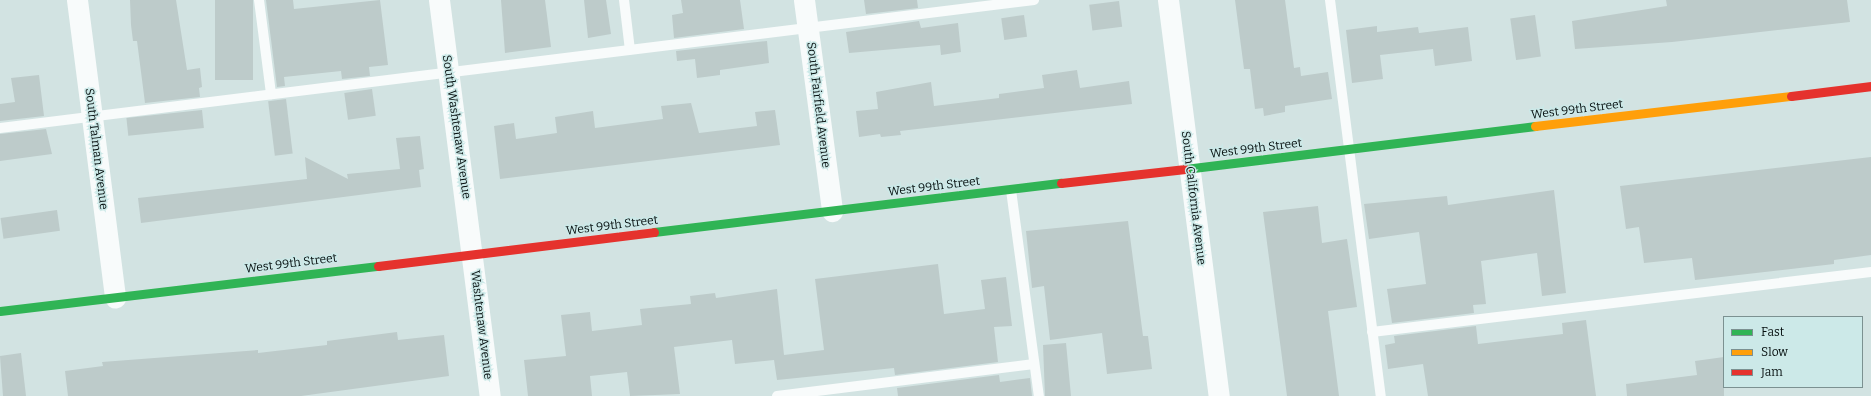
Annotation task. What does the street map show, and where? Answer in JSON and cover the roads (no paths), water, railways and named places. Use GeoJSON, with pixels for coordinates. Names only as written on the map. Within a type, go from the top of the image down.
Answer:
{"type":"FeatureCollection","features":[{"type":"Feature","properties":{"kind":"street","name":"South Talman Avenue"},"geometry":{"type":"LineString","coordinates":[[76,0],[115,298]]}},
{"type":"Feature","properties":{"kind":"street","name":"South Washtenaw Avenue"},"geometry":{"type":"LineString","coordinates":[[439,0],[472,255]]}},
{"type":"Feature","properties":{"kind":"street","name":"South Fairfield Avenue"},"geometry":{"type":"LineString","coordinates":[[804,0],[832,210]]}},
{"type":"Feature","properties":{"kind":"street","name":"South California Avenue"},"geometry":{"type":"LineString","coordinates":[[1168,0],[1219,396]]}},
{"type":"Feature","properties":{"kind":"street","name":"West 99th Street"},"geometry":{"type":"LineString","coordinates":[[0,311],[1871,86]]}},
{"type":"Feature","properties":{"kind":"street","name":"Washtenaw Avenue"},"geometry":{"type":"LineString","coordinates":[[472,255],[490,396]]}},
{"type":"Feature","properties":{"kind":"lane"},"geometry":{"type":"LineString","coordinates":[[259,0],[272,94]]}},
{"type":"Feature","properties":{"kind":"lane"},"geometry":{"type":"LineString","coordinates":[[624,0],[630,50]]}},
{"type":"Feature","properties":{"kind":"lane"},"geometry":{"type":"LineString","coordinates":[[0,128],[808,28],[982,3],[1034,0]]}},
{"type":"Feature","properties":{"kind":"lane"},"geometry":{"type":"LineString","coordinates":[[1330,0],[1381,396]]}},
{"type":"Feature","properties":{"kind":"lane"},"geometry":{"type":"LineString","coordinates":[[1011,190],[1039,396]]}},
{"type":"Feature","properties":{"kind":"lane"},"geometry":{"type":"LineString","coordinates":[[1372,332],[1871,272]]}},
{"type":"Feature","properties":{"kind":"lane"},"geometry":{"type":"LineString","coordinates":[[777,396],[1034,364]]}}]}
